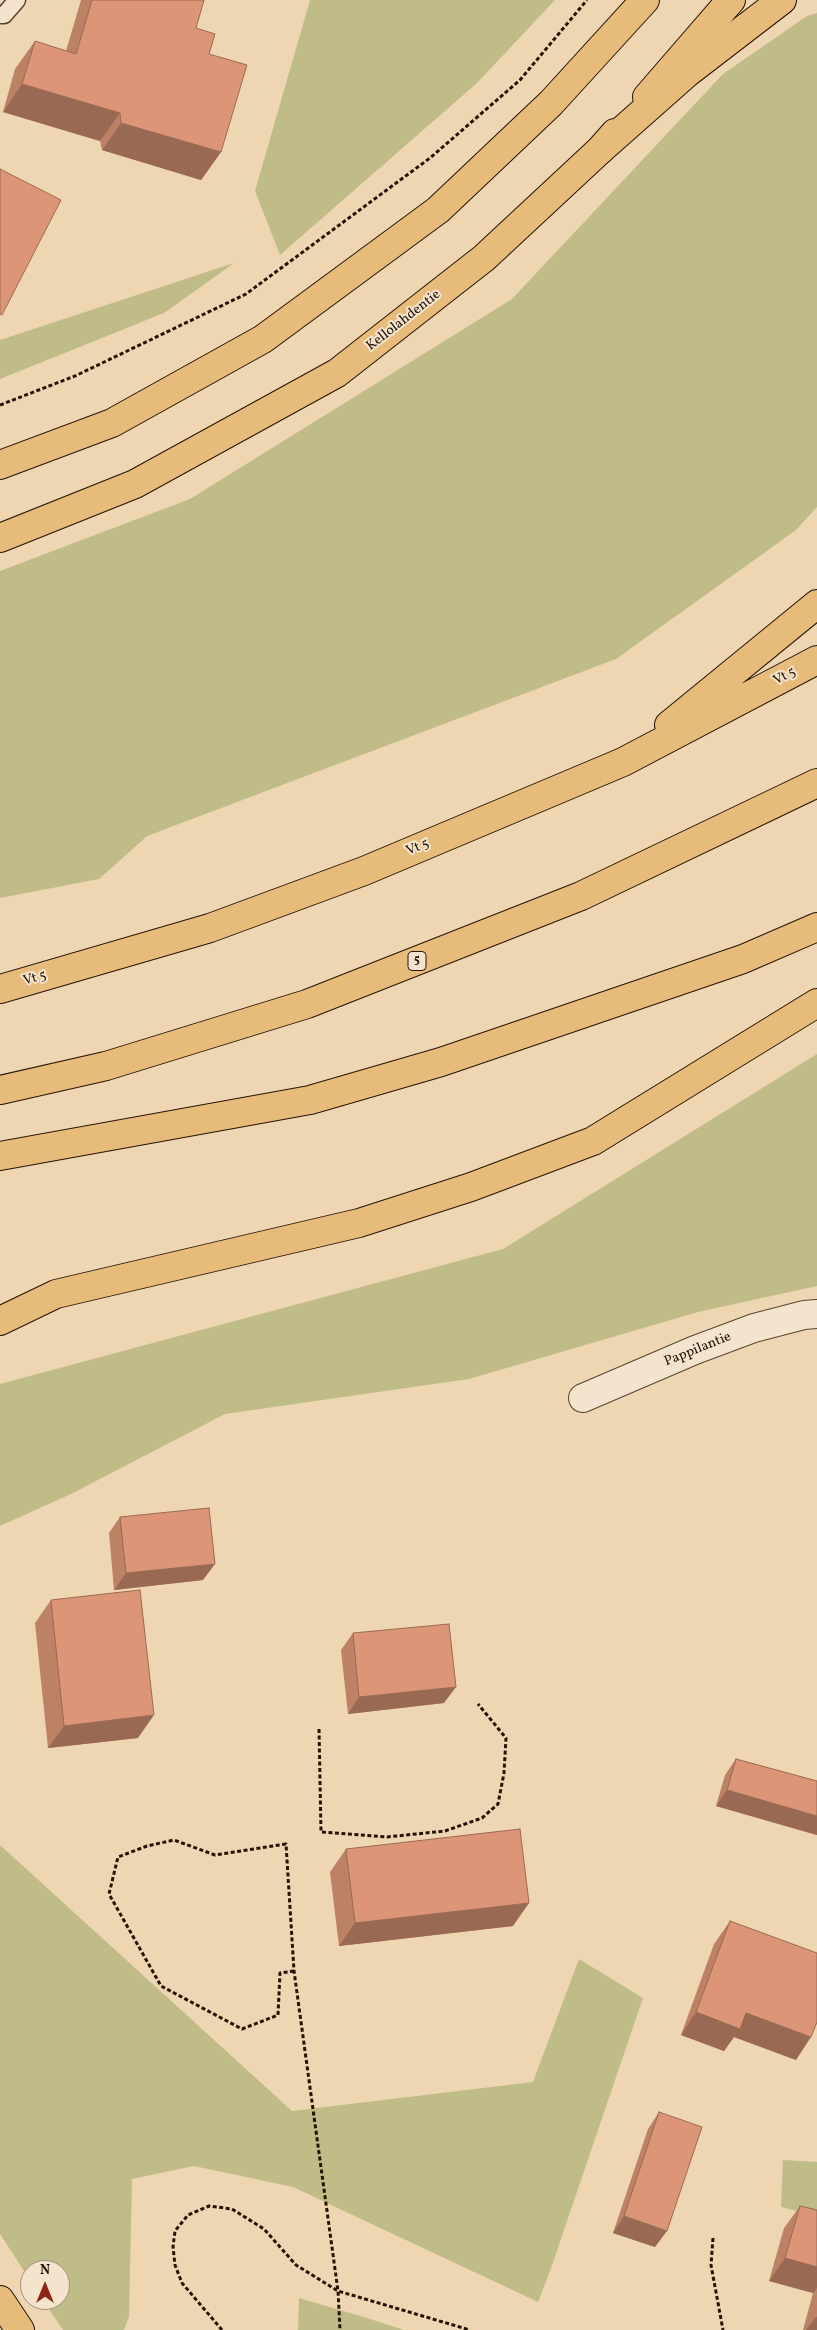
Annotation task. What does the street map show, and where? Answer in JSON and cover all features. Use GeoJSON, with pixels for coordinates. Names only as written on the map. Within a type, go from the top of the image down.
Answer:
{"type":"FeatureCollection","features":[{"type":"Feature","properties":{"kind":"main road"},"geometry":{"type":"LineString","coordinates":[[0,465],[112,423],[263,338],[438,210],[551,103],[645,0]]}},
{"type":"Feature","properties":{"kind":"main road","name":"Kellolahdentie"},"geometry":{"type":"LineString","coordinates":[[0,538],[136,484],[337,373],[484,258],[600,150],[731,0]]}},
{"type":"Feature","properties":{"kind":"main road"},"geometry":{"type":"LineString","coordinates":[[600,150],[688,73],[782,0]]}},
{"type":"Feature","properties":{"kind":"main road"},"geometry":{"type":"LineString","coordinates":[[623,762],[817,604]]}},
{"type":"Feature","properties":{"kind":"main road","name":"Vt 5"},"geometry":{"type":"LineString","coordinates":[[0,989],[219,924],[364,871],[623,762],[817,660]]}},
{"type":"Feature","properties":{"kind":"main road","name":"5"},"geometry":{"type":"LineString","coordinates":[[0,1090],[106,1066],[307,1004],[581,896],[817,783]]}},
{"type":"Feature","properties":{"kind":"main road"},"geometry":{"type":"LineString","coordinates":[[0,1156],[320,1097],[442,1062],[742,959],[817,927]]}},
{"type":"Feature","properties":{"kind":"main road"},"geometry":{"type":"LineString","coordinates":[[0,1321],[56,1294],[359,1223],[471,1187],[593,1141],[817,1003]]}},
{"type":"Feature","properties":{"kind":"main road"},"geometry":{"type":"LineString","coordinates":[[0,2300],[20,2330]]}},
{"type":"Feature","properties":{"kind":"street","name":"Pappilantie"},"geometry":{"type":"LineString","coordinates":[[583,1398],[695,1350],[754,1328],[804,1315],[817,1314]]}},
{"type":"Feature","properties":{"kind":"lane"},"geometry":{"type":"LineString","coordinates":[[0,16],[4,15],[17,0]]}},
{"type":"Feature","properties":{"kind":"path"},"geometry":{"type":"LineString","coordinates":[[0,405],[75,376],[246,294],[430,158],[520,80],[587,0]]}},
{"type":"Feature","properties":{"kind":"path"},"geometry":{"type":"LineString","coordinates":[[319,1729],[321,1832],[387,1837],[445,1831],[482,1818],[498,1804],[504,1773],[506,1738],[478,1704]]}},
{"type":"Feature","properties":{"kind":"path"},"geometry":{"type":"LineString","coordinates":[[294,1971],[280,1973],[278,2015],[242,2029],[160,1986],[109,1894],[118,1857],[147,1846],[174,1840],[215,1855],[286,1844],[294,1971],[338,2292],[340,2330]]}},
{"type":"Feature","properties":{"kind":"path"},"geometry":{"type":"LineString","coordinates":[[222,2330],[200,2307],[182,2283],[175,2265],[173,2247],[175,2231],[188,2215],[209,2206],[232,2209],[264,2229],[296,2265],[338,2292],[470,2330]]}},
{"type":"Feature","properties":{"kind":"path"},"geometry":{"type":"LineString","coordinates":[[713,2238],[710,2265],[723,2330]]}},
{"type":"Feature","properties":{"kind":"shaded area"},"geometry":{"type":"Polygon","coordinates":[[[310,0],[555,0],[477,83],[280,255],[255,191],[310,0]]]}},
{"type":"Feature","properties":{"kind":"shaded area"},"geometry":{"type":"Polygon","coordinates":[[[817,13],[817,507],[796,530],[616,659],[147,836],[99,879],[0,898],[0,571],[190,499],[512,299],[723,74],[807,16],[817,13]]]}},
{"type":"Feature","properties":{"kind":"shaded area"},"geometry":{"type":"Polygon","coordinates":[[[234,263],[164,313],[0,379],[0,340],[234,263]]]}},
{"type":"Feature","properties":{"kind":"shaded area"},"geometry":{"type":"Polygon","coordinates":[[[817,1054],[817,1286],[698,1312],[469,1379],[225,1414],[71,1494],[0,1526],[0,1384],[503,1249],[817,1054]]]}},
{"type":"Feature","properties":{"kind":"shaded area"},"geometry":{"type":"Polygon","coordinates":[[[0,1845],[292,2111],[533,2082],[579,1959],[643,1998],[538,2302],[293,2187],[194,2166],[132,2179],[129,2317],[124,2330],[63,2330],[50,2310],[70,2310],[70,2260],[20,2260],[20,2265],[0,2234],[0,1845]]]}},
{"type":"Feature","properties":{"kind":"shaded area"},"geometry":{"type":"Polygon","coordinates":[[[783,2160],[817,2162],[817,2216],[781,2207],[783,2160]]]}},
{"type":"Feature","properties":{"kind":"shaded area"},"geometry":{"type":"Polygon","coordinates":[[[299,2298],[367,2318],[404,2330],[298,2330],[299,2298]]]}},
{"type":"Feature","properties":{"kind":"building"},"geometry":{"type":"Polygon","coordinates":[[[92,0],[204,0],[196,28],[215,34],[209,54],[247,65],[221,152],[121,123],[120,113],[22,84],[35,41],[76,54],[92,0]]]}},
{"type":"Feature","properties":{"kind":"building"},"geometry":{"type":"Polygon","coordinates":[[[0,169],[61,200],[2,315],[0,314],[0,169]]]}},
{"type":"Feature","properties":{"kind":"building"},"geometry":{"type":"Polygon","coordinates":[[[209,1508],[215,1564],[126,1573],[120,1517],[209,1508]]]}},
{"type":"Feature","properties":{"kind":"building"},"geometry":{"type":"Polygon","coordinates":[[[140,1590],[154,1715],[64,1726],[51,1600],[140,1590]]]}},
{"type":"Feature","properties":{"kind":"building"},"geometry":{"type":"Polygon","coordinates":[[[449,1624],[456,1687],[359,1697],[353,1633],[449,1624]]]}},
{"type":"Feature","properties":{"kind":"building"},"geometry":{"type":"Polygon","coordinates":[[[736,1759],[817,1781],[817,1816],[727,1790],[736,1759]]]}},
{"type":"Feature","properties":{"kind":"building"},"geometry":{"type":"Polygon","coordinates":[[[520,1829],[529,1903],[355,1923],[346,1849],[520,1829]]]}},
{"type":"Feature","properties":{"kind":"building"},"geometry":{"type":"Polygon","coordinates":[[[730,1921],[817,1953],[817,2022],[811,2037],[746,2013],[740,2029],[696,2012],[730,1921]]]}},
{"type":"Feature","properties":{"kind":"building"},"geometry":{"type":"Polygon","coordinates":[[[659,2112],[702,2127],[667,2231],[624,2216],[659,2112]]]}},
{"type":"Feature","properties":{"kind":"building"},"geometry":{"type":"Polygon","coordinates":[[[800,2206],[817,2210],[817,2267],[785,2258],[800,2206]]]}}]}
